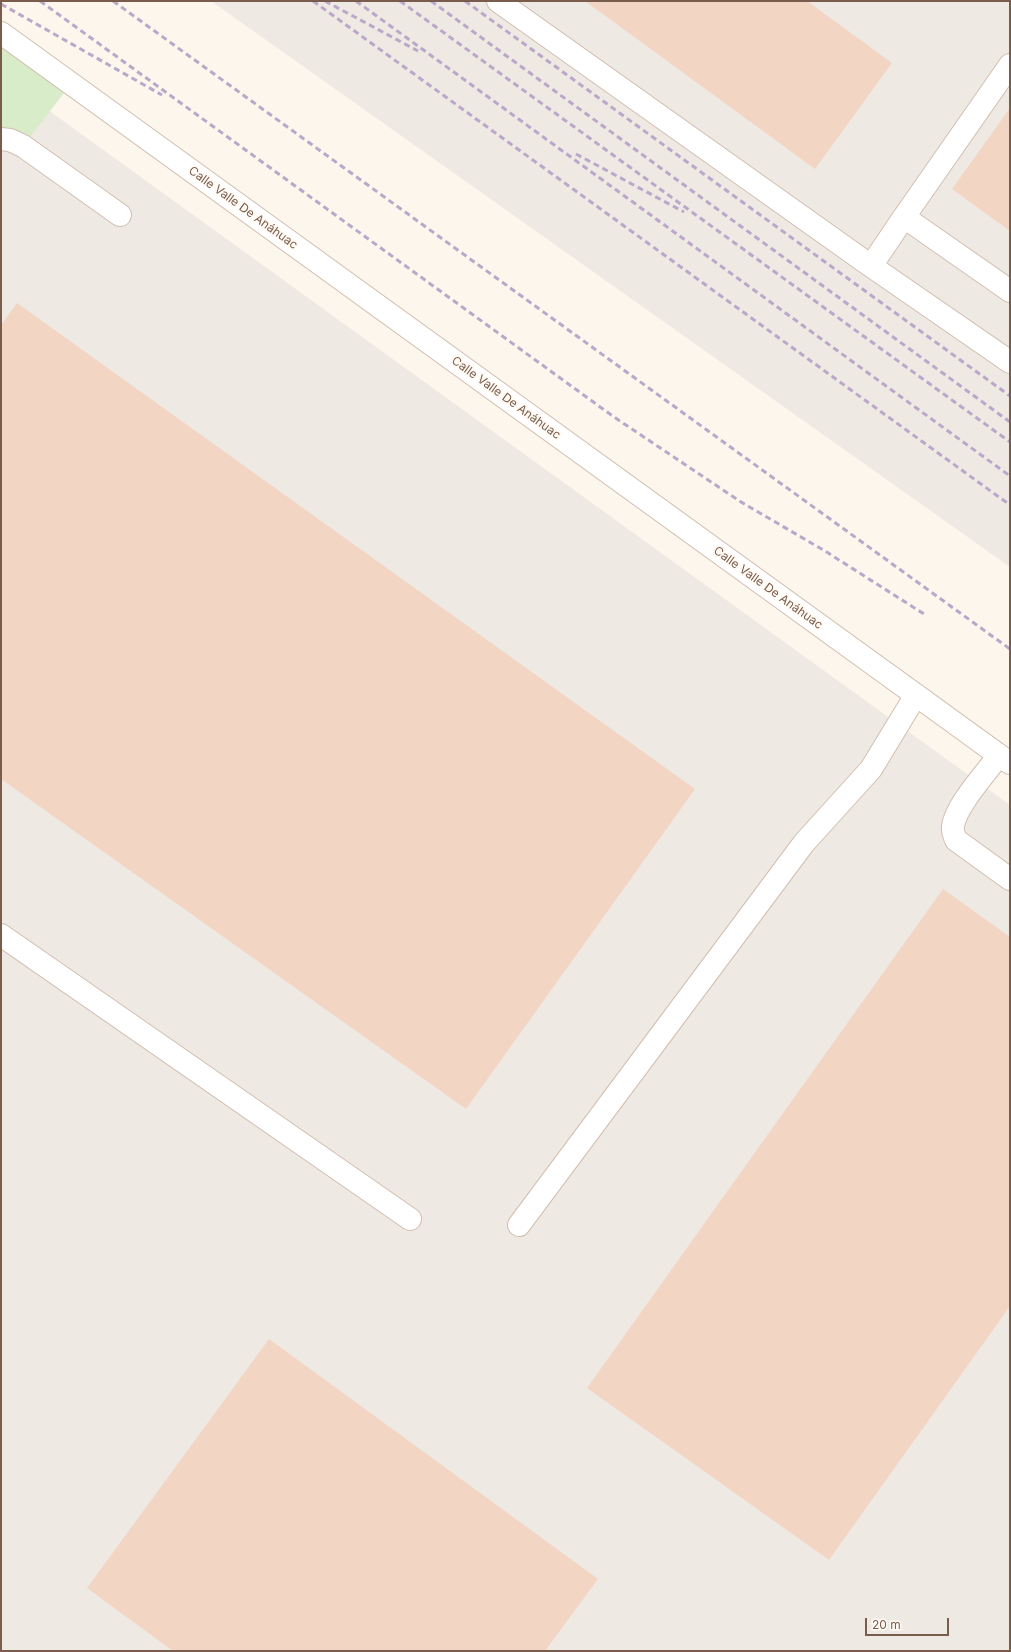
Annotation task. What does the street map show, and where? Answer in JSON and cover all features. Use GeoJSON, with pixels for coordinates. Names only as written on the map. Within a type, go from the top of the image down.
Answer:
{"type":"FeatureCollection","features":[{"type":"Feature","properties":{"kind":"street"},"geometry":{"type":"LineString","coordinates":[[498,1],[871,266],[1010,362]]}},
{"type":"Feature","properties":{"kind":"street","name":"Calle Valle De Anáhuac"},"geometry":{"type":"LineString","coordinates":[[1,33],[1005,759]]}},
{"type":"Feature","properties":{"kind":"street"},"geometry":{"type":"LineString","coordinates":[[871,266],[1010,65]]}},
{"type":"Feature","properties":{"kind":"street"},"geometry":{"type":"LineString","coordinates":[[1,139],[10,140],[23,146],[120,215]]}},
{"type":"Feature","properties":{"kind":"street"},"geometry":{"type":"LineString","coordinates":[[904,217],[1010,291]]}},
{"type":"Feature","properties":{"kind":"street"},"geometry":{"type":"LineString","coordinates":[[520,1225],[804,843],[871,769],[916,695]]}},
{"type":"Feature","properties":{"kind":"street"},"geometry":{"type":"LineString","coordinates":[[1005,759],[964,802],[956,816],[953,825],[953,834],[956,840],[1010,879]]}},
{"type":"Feature","properties":{"kind":"street"},"geometry":{"type":"LineString","coordinates":[[1,935],[410,1219]]}},
{"type":"Feature","properties":{"kind":"shaded area"},"geometry":{"type":"Polygon","coordinates":[[[211,1],[1010,1],[1010,567],[211,1]]]}},
{"type":"Feature","properties":{"kind":"shaded area"},"geometry":{"type":"Polygon","coordinates":[[[1,76],[1010,805],[1010,1651],[1,1651],[1,76]]]}},
{"type":"Feature","properties":{"kind":"green space"},"geometry":{"type":"Polygon","coordinates":[[[1,33],[71,84],[23,146],[1,139],[1,33]]]}},
{"type":"Feature","properties":{"kind":"building"},"geometry":{"type":"Polygon","coordinates":[[[585,1],[807,1],[892,63],[815,169],[585,1]]]}},
{"type":"Feature","properties":{"kind":"building"},"geometry":{"type":"Polygon","coordinates":[[[1010,108],[1010,231],[952,189],[1010,108]]]}},
{"type":"Feature","properties":{"kind":"building"},"geometry":{"type":"Polygon","coordinates":[[[17,303],[695,789],[466,1109],[1,779],[1,325],[17,303]]]}},
{"type":"Feature","properties":{"kind":"building"},"geometry":{"type":"Polygon","coordinates":[[[943,889],[1010,937],[1010,1306],[829,1560],[587,1388],[943,889]]]}},
{"type":"Feature","properties":{"kind":"building"},"geometry":{"type":"Polygon","coordinates":[[[269,1339],[598,1579],[545,1651],[173,1651],[87,1588],[269,1339]]]}},
{"type":"Feature","properties":{"kind":"railway"},"geometry":{"type":"LineString","coordinates":[[40,1],[614,417],[741,502],[825,551],[924,614]]}},
{"type":"Feature","properties":{"kind":"railway"},"geometry":{"type":"LineString","coordinates":[[113,1],[1010,649]]}},
{"type":"Feature","properties":{"kind":"railway"},"geometry":{"type":"LineString","coordinates":[[313,1],[1010,505]]}},
{"type":"Feature","properties":{"kind":"railway"},"geometry":{"type":"LineString","coordinates":[[325,1],[418,51]]}},
{"type":"Feature","properties":{"kind":"railway"},"geometry":{"type":"LineString","coordinates":[[356,1],[1010,476]]}},
{"type":"Feature","properties":{"kind":"railway"},"geometry":{"type":"LineString","coordinates":[[400,1],[1010,442]]}},
{"type":"Feature","properties":{"kind":"railway"},"geometry":{"type":"LineString","coordinates":[[431,1],[1010,422]]}},
{"type":"Feature","properties":{"kind":"railway"},"geometry":{"type":"LineString","coordinates":[[465,1],[1010,396]]}},
{"type":"Feature","properties":{"kind":"railway"},"geometry":{"type":"LineString","coordinates":[[1,4],[162,95]]}},
{"type":"Feature","properties":{"kind":"railway"},"geometry":{"type":"LineString","coordinates":[[576,154],[684,212]]}}]}
